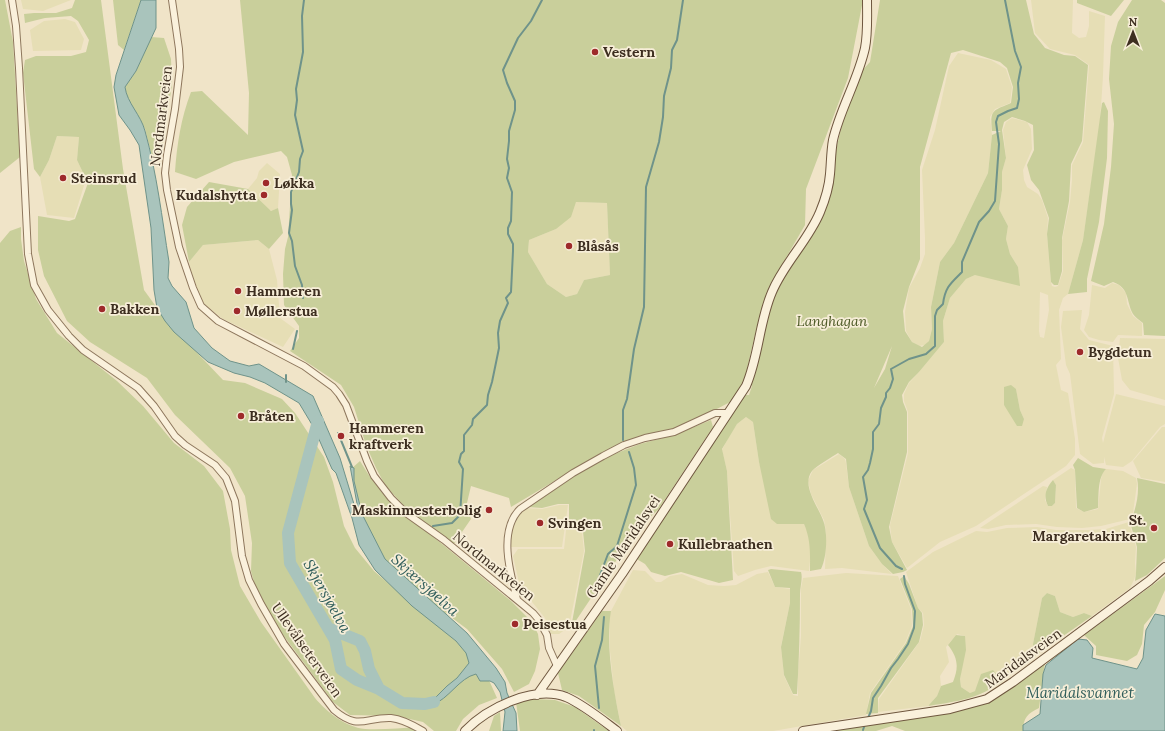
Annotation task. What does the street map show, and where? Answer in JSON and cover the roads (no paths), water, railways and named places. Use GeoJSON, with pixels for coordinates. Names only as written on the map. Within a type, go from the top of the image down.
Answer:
{"type":"FeatureCollection","features":[{"type":"Feature","properties":{"kind":"street","name":"Ullevålseterveien"},"geometry":{"type":"LineString","coordinates":[[12,0],[16,26],[19,68],[28,254],[34,285],[43,303],[58,325],[78,346],[138,388],[154,406],[175,436],[185,445],[215,465],[226,478],[235,501],[242,556],[249,580],[284,644],[334,710],[340,715],[354,722],[392,718],[406,722],[423,731]]}},
{"type":"Feature","properties":{"kind":"street","name":"Nordmarkveien"},"geometry":{"type":"LineString","coordinates":[[172,0],[180,67],[175,109],[166,155],[165,173],[179,247],[198,302],[218,321],[304,366],[339,394],[346,405],[367,461],[377,481],[406,513],[444,540],[517,599],[539,620],[547,634],[549,648],[557,666]]}},
{"type":"Feature","properties":{"kind":"street","name":"Gamle Maridalsvei"},"geometry":{"type":"LineString","coordinates":[[537,695],[618,580],[742,392],[748,379],[766,310],[775,286],[812,228],[823,204],[829,182],[832,148],[835,134],[865,48],[867,0]]}},
{"type":"Feature","properties":{"kind":"street"},"geometry":{"type":"LineString","coordinates":[[517,599],[510,565],[508,539],[509,529],[513,517],[525,504],[573,473],[624,445],[645,438],[674,432],[715,413],[728,413]]}},
{"type":"Feature","properties":{"kind":"street","name":"Maridalsveien"},"geometry":{"type":"LineString","coordinates":[[803,731],[950,709],[987,699],[1019,678],[1149,581],[1165,567]]}},
{"type":"Feature","properties":{"kind":"street"},"geometry":{"type":"LineString","coordinates":[[465,731],[479,719],[500,706],[514,700],[548,694],[566,697],[585,708],[617,731]]}},
{"type":"Feature","properties":{"kind":"water"},"geometry":{"type":"Polygon","coordinates":[[[141,0],[156,0],[156,28],[136,71],[125,87],[128,98],[143,125],[153,163],[169,262],[168,278],[172,286],[186,302],[194,328],[212,348],[230,361],[249,366],[259,364],[313,396],[340,458],[357,514],[358,509],[350,466],[354,468],[354,481],[362,514],[385,559],[467,633],[496,668],[505,682],[507,693],[516,713],[517,731],[503,731],[505,712],[500,692],[494,683],[490,681],[480,681],[476,674],[464,680],[438,702],[429,706],[419,707],[419,702],[434,699],[457,678],[469,663],[466,653],[456,641],[412,606],[375,570],[359,545],[352,518],[336,473],[332,469],[314,428],[299,403],[265,383],[234,373],[208,362],[174,332],[157,308],[154,290],[151,228],[139,145],[119,115],[114,87],[116,75],[141,0]]]}},
{"type":"Feature","properties":{"kind":"water","name":"Maridalsvannet"},"geometry":{"type":"Polygon","coordinates":[[[1155,614],[1165,616],[1165,731],[1023,731],[1023,725],[1040,714],[1043,674],[1046,665],[1078,639],[1087,640],[1093,648],[1092,658],[1137,669],[1143,658],[1146,630],[1155,614]]]}},
{"type":"Feature","properties":{"kind":"waterway"},"geometry":{"type":"LineString","coordinates":[[303,298],[302,285],[295,266],[292,241],[289,233],[292,210],[291,192],[299,172],[300,159],[303,151],[295,115],[297,100],[296,89],[303,52],[302,16],[304,0]]}},
{"type":"Feature","properties":{"kind":"waterway"},"geometry":{"type":"LineString","coordinates":[[433,526],[452,523],[460,515],[463,469],[459,462],[461,454],[464,451],[464,435],[472,425],[473,419],[487,405],[499,348],[498,333],[500,321],[508,303],[506,298],[511,292],[513,244],[508,234],[508,228],[511,221],[512,192],[507,178],[509,168],[507,159],[509,131],[515,110],[515,101],[503,70],[518,38],[531,21],[542,0]]}},
{"type":"Feature","properties":{"kind":"waterway"},"geometry":{"type":"LineString","coordinates":[[623,440],[623,410],[627,399],[634,349],[644,307],[646,187],[659,142],[663,117],[664,96],[671,68],[672,50],[677,40],[683,0]]}},
{"type":"Feature","properties":{"kind":"waterway"},"geometry":{"type":"LineString","coordinates":[[902,569],[896,566],[880,548],[864,509],[867,500],[863,477],[868,470],[870,463],[873,449],[873,432],[879,424],[881,408],[893,379],[891,369],[909,359],[926,354],[935,346],[935,316],[937,310],[943,304],[945,293],[949,286],[962,272],[962,262],[979,222],[989,211],[995,201],[999,144],[996,122],[998,116],[1017,108],[1019,99],[1018,83],[1021,67],[1015,51],[1005,0]]}},
{"type":"Feature","properties":{"kind":"waterway"},"geometry":{"type":"LineString","coordinates":[[293,349],[297,331]]}},
{"type":"Feature","properties":{"kind":"waterway"},"geometry":{"type":"LineString","coordinates":[[286,375],[286,382]]}},
{"type":"Feature","properties":{"kind":"waterway","name":"Skjersjøelva"},"geometry":{"type":"LineString","coordinates":[[318,421],[288,533],[290,563],[335,640],[341,669],[357,680],[379,689],[402,703],[425,704],[434,702]]}},
{"type":"Feature","properties":{"kind":"waterway"},"geometry":{"type":"LineString","coordinates":[[338,433],[352,467]]}},
{"type":"Feature","properties":{"kind":"waterway"},"geometry":{"type":"LineString","coordinates":[[597,586],[608,554],[617,546],[636,485],[634,468],[629,452]]}},
{"type":"Feature","properties":{"kind":"waterway"},"geometry":{"type":"LineString","coordinates":[[868,718],[871,711],[873,698],[891,668],[908,644],[914,628],[915,611],[905,584],[904,576]]}},
{"type":"Feature","properties":{"kind":"waterway"},"geometry":{"type":"LineString","coordinates":[[599,708],[595,666],[602,640],[604,617]]}},
{"type":"Feature","properties":{"kind":"waterway"},"geometry":{"type":"LineString","coordinates":[[328,628],[360,641],[365,651],[369,669],[379,689]]}},
{"type":"Feature","properties":{"kind":"waterway"},"geometry":{"type":"LineString","coordinates":[[863,730],[865,724]]}},
{"type":"Feature","properties":{"kind":"place","name":"Vestern"},"geometry":{"type":"Point","coordinates":[595,52]}},
{"type":"Feature","properties":{"kind":"place","name":"Steinsrud"},"geometry":{"type":"Point","coordinates":[63,178]}},
{"type":"Feature","properties":{"kind":"place","name":"Løkka"},"geometry":{"type":"Point","coordinates":[266,183]}},
{"type":"Feature","properties":{"kind":"place","name":"Kudalshytta"},"geometry":{"type":"Point","coordinates":[264,195]}},
{"type":"Feature","properties":{"kind":"place","name":"Blåsås"},"geometry":{"type":"Point","coordinates":[569,246]}},
{"type":"Feature","properties":{"kind":"place","name":"Hammeren"},"geometry":{"type":"Point","coordinates":[238,291]}},
{"type":"Feature","properties":{"kind":"place","name":"Bakken"},"geometry":{"type":"Point","coordinates":[102,309]}},
{"type":"Feature","properties":{"kind":"place","name":"Møllerstua"},"geometry":{"type":"Point","coordinates":[237,311]}},
{"type":"Feature","properties":{"kind":"place","name":"Bygdetun"},"geometry":{"type":"Point","coordinates":[1080,352]}},
{"type":"Feature","properties":{"kind":"place","name":"Bråten"},"geometry":{"type":"Point","coordinates":[241,416]}},
{"type":"Feature","properties":{"kind":"place","name":"Hammeren kraftverk"},"geometry":{"type":"Point","coordinates":[341,436]}},
{"type":"Feature","properties":{"kind":"place","name":"Maskinmesterbolig"},"geometry":{"type":"Point","coordinates":[489,510]}},
{"type":"Feature","properties":{"kind":"place","name":"Svingen"},"geometry":{"type":"Point","coordinates":[540,523]}},
{"type":"Feature","properties":{"kind":"place","name":"St. Margaretakirken"},"geometry":{"type":"Point","coordinates":[1154,528]}},
{"type":"Feature","properties":{"kind":"place","name":"Kullebraathen"},"geometry":{"type":"Point","coordinates":[670,544]}},
{"type":"Feature","properties":{"kind":"place","name":"Peisestua"},"geometry":{"type":"Point","coordinates":[515,624]}},
{"type":"Feature","properties":{"kind":"park label","name":"Langhagan"},"geometry":{"type":"Point","coordinates":[832,321]}},
{"type":"Feature","properties":{"kind":"water label","name":"Skjærsjøelva"},"geometry":{"type":"Point","coordinates":[425,585]}}]}
